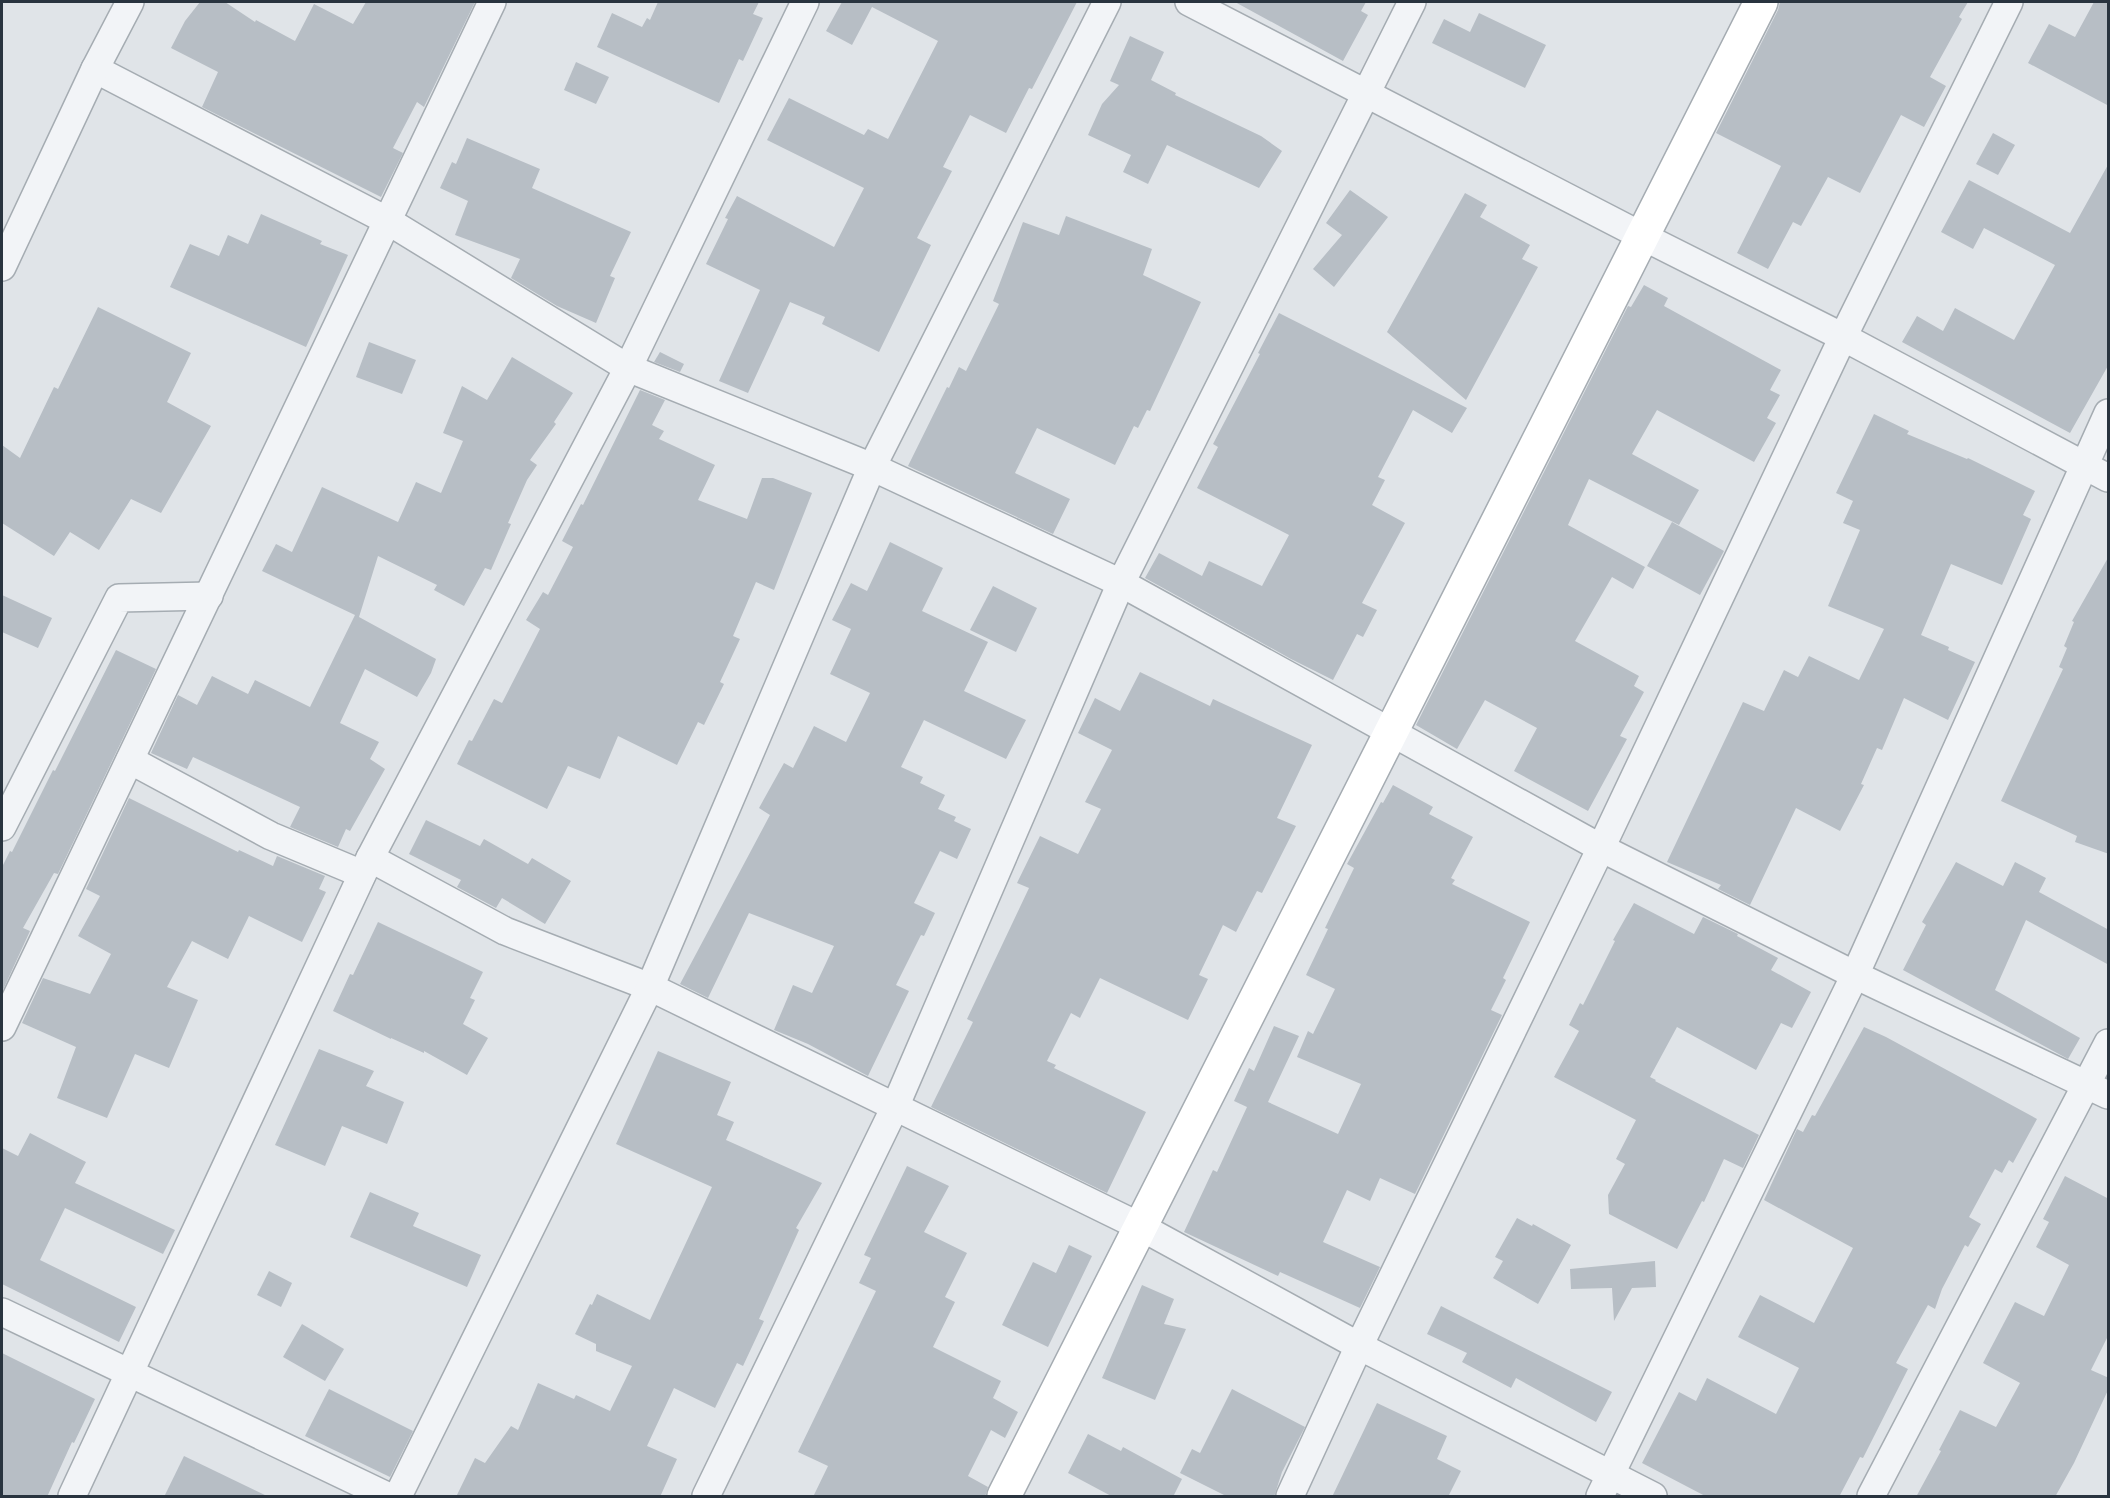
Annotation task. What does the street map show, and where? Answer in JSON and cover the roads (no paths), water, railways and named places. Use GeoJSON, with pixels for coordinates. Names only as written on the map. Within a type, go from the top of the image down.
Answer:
{"type":"FeatureCollection","features":[{"type":"Feature","properties":{"kind":"street"},"geometry":{"type":"LineString","coordinates":[[2,267],[95,69],[130,2]]}},
{"type":"Feature","properties":{"kind":"street"},"geometry":{"type":"LineString","coordinates":[[2,1027],[492,2]]}},
{"type":"Feature","properties":{"kind":"street"},"geometry":{"type":"LineString","coordinates":[[72,1497],[366,866],[628,368],[805,2]]}},
{"type":"Feature","properties":{"kind":"street"},"geometry":{"type":"LineString","coordinates":[[398,1497],[650,987],[872,467],[1107,2]]}},
{"type":"Feature","properties":{"kind":"street"},"geometry":{"type":"LineString","coordinates":[[1189,2],[1843,337],[2109,478]]}},
{"type":"Feature","properties":{"kind":"street"},"geometry":{"type":"LineString","coordinates":[[706,1497],[895,1107],[1121,584],[1412,2]]}},
{"type":"Feature","properties":{"kind":"street"},"geometry":{"type":"LineString","coordinates":[[1004,1497],[1761,2]]}},
{"type":"Feature","properties":{"kind":"street"},"geometry":{"type":"LineString","coordinates":[[1290,1497],[1359,1346],[1601,848],[1843,337],[2009,2]]}},
{"type":"Feature","properties":{"kind":"street"},"geometry":{"type":"LineString","coordinates":[[95,69],[388,221],[628,368],[872,467],[1121,584],[1601,848],[1855,975],[2098,1090]]}},
{"type":"Feature","properties":{"kind":"street"},"geometry":{"type":"LineString","coordinates":[[1606,1485],[1855,975],[2109,413]]}},
{"type":"Feature","properties":{"kind":"street"},"geometry":{"type":"LineString","coordinates":[[2,827],[119,598],[209,596]]}},
{"type":"Feature","properties":{"kind":"street"},"geometry":{"type":"LineString","coordinates":[[130,760],[271,836],[366,866],[505,931],[650,987],[1140,1227],[1359,1346],[1606,1485],[1653,1497]]}},
{"type":"Feature","properties":{"kind":"street"},"geometry":{"type":"LineString","coordinates":[[1871,1497],[2098,1090],[2109,1043]]}},
{"type":"Feature","properties":{"kind":"street"},"geometry":{"type":"LineString","coordinates":[[2,1312],[387,1497]]}}]}
